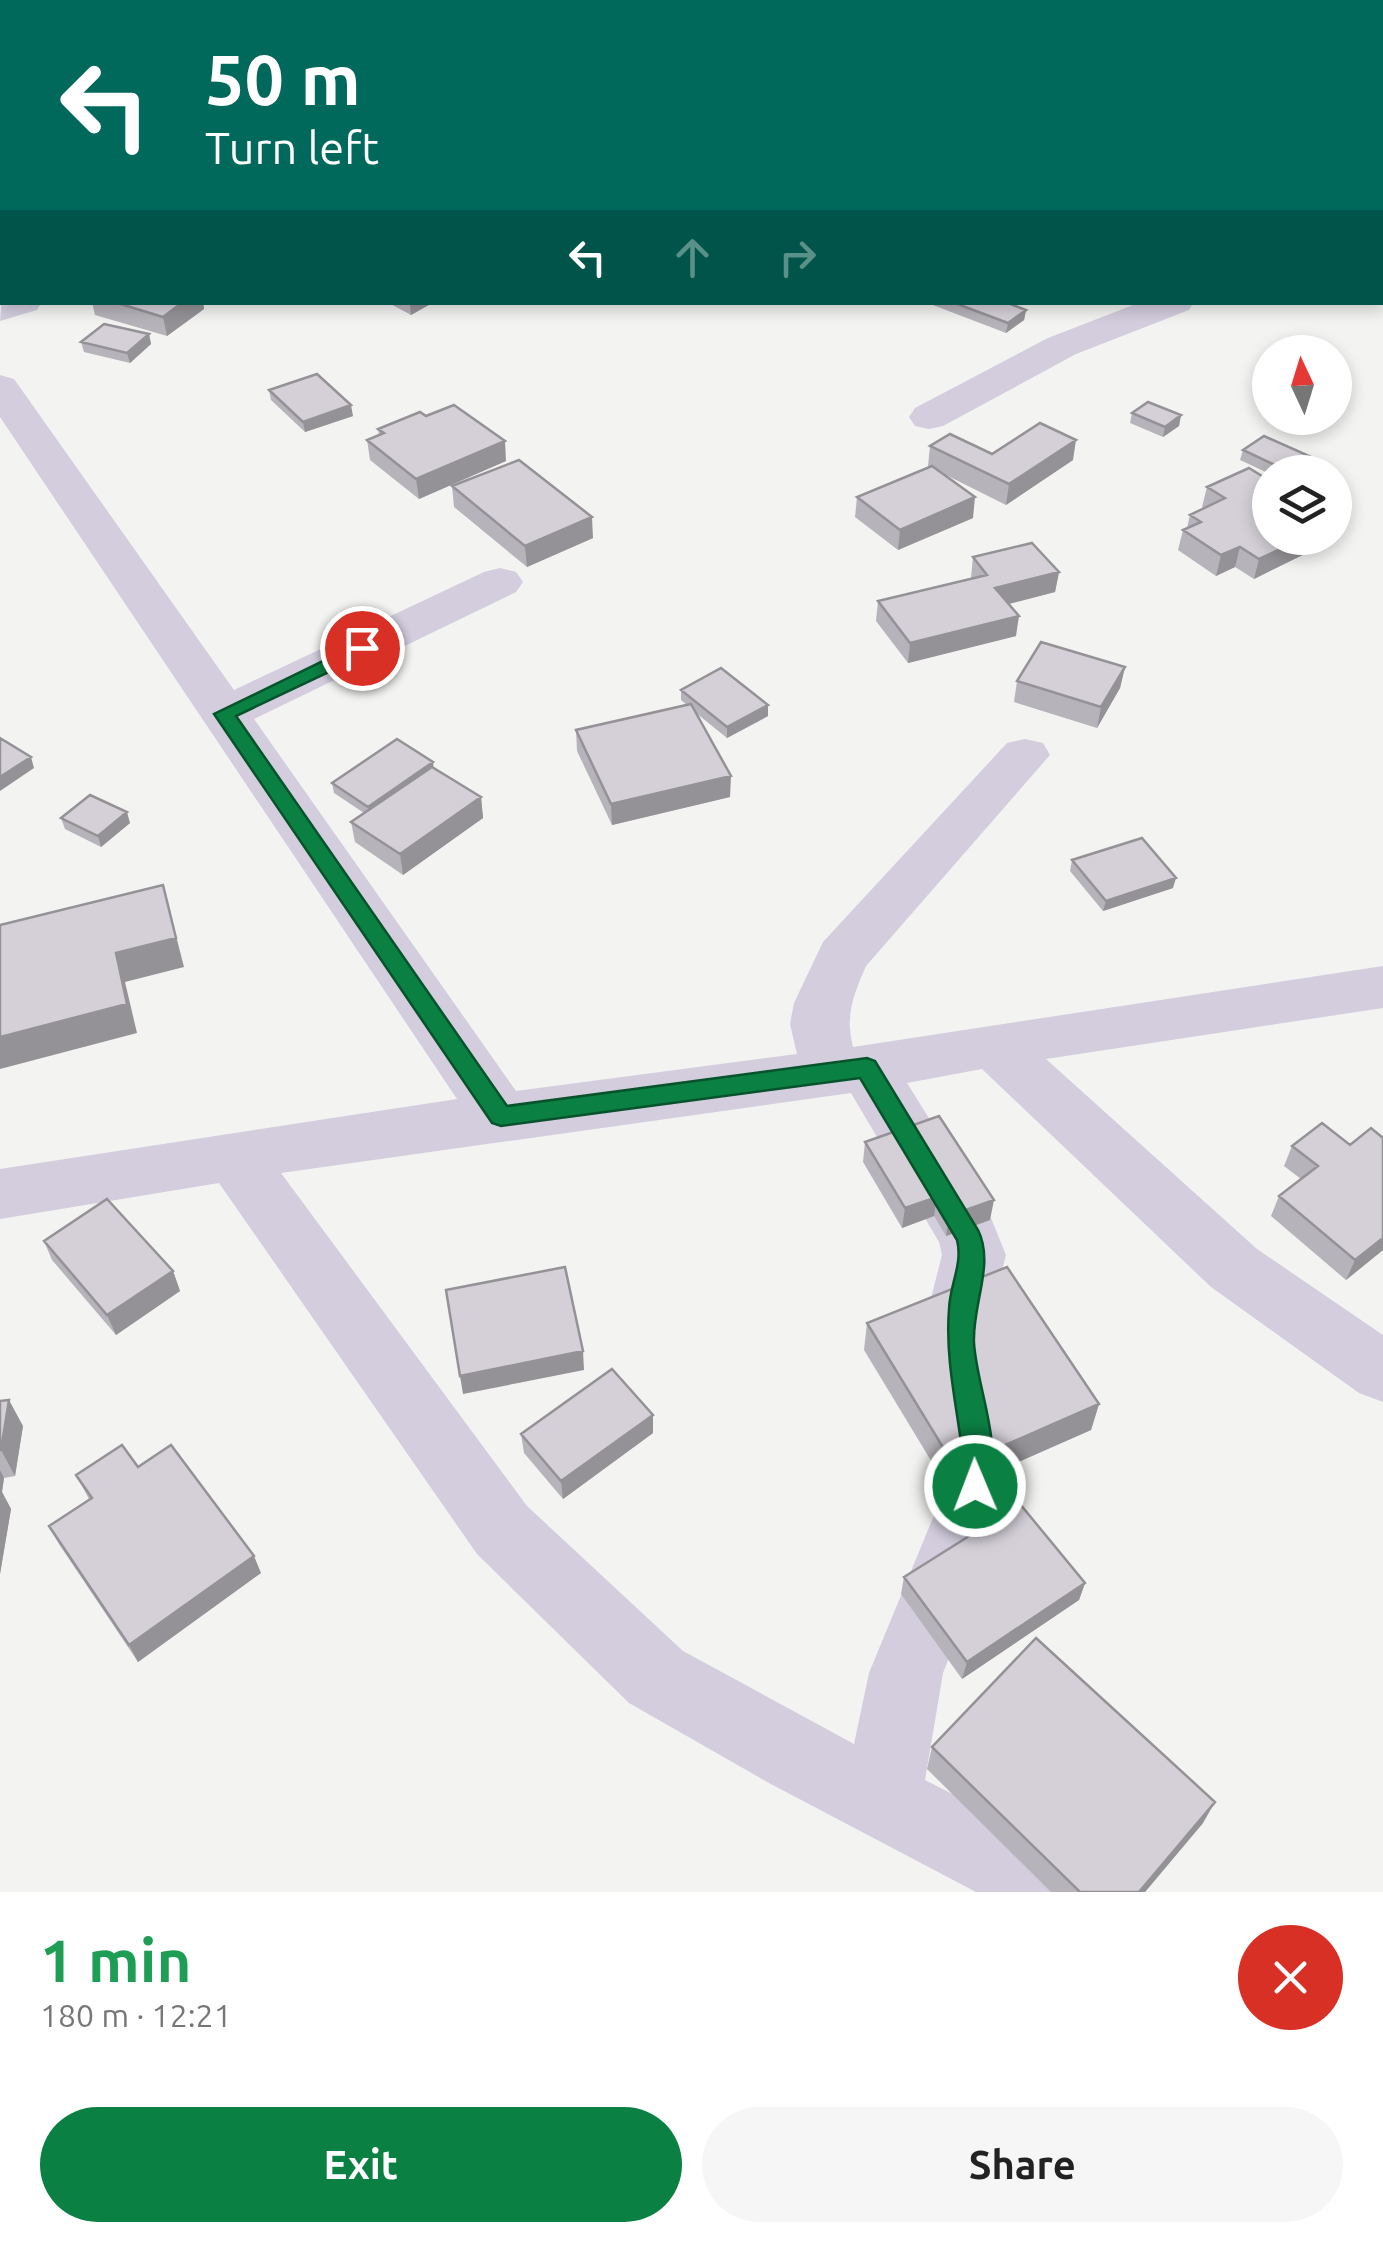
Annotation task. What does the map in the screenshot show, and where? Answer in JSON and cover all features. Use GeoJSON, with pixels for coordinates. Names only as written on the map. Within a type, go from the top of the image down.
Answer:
{"type":"FeatureCollection","features":[{"type":"Feature","properties":{"kind":"street"},"geometry":{"type":"LineString","coordinates":[[930,417],[1062,346],[1168,305]]}},
{"type":"Feature","properties":{"kind":"street"},"geometry":{"type":"LineString","coordinates":[[0,387],[501,1116]]}},
{"type":"Feature","properties":{"kind":"street"},"geometry":{"type":"LineString","coordinates":[[224,714],[500,582]]}},
{"type":"Feature","properties":{"kind":"street"},"geometry":{"type":"LineString","coordinates":[[882,1800],[906,1673],[972,1508],[979,1464],[960,1342],[962,1302],[974,1255],[969,1237],[819,1024],[822,1003],[844,956],[1025,755]]}},
{"type":"Feature","properties":{"kind":"street"},"geometry":{"type":"LineString","coordinates":[[0,1194],[1383,987]]}},
{"type":"Feature","properties":{"kind":"street"},"geometry":{"type":"LineString","coordinates":[[994,1044],[1234,1268],[1383,1372]]}},
{"type":"Feature","properties":{"kind":"street"},"geometry":{"type":"LineString","coordinates":[[234,1156],[502,1530],[656,1677],[1059,1892]]}},
{"type":"Feature","properties":{"kind":"building"},"geometry":{"type":"Polygon","coordinates":[[[124,305],[179,305],[163,317],[124,305]]]}},
{"type":"Feature","properties":{"kind":"building"},"geometry":{"type":"Polygon","coordinates":[[[960,305],[1013,305],[1026,310],[1008,323],[960,305]]]}},
{"type":"Feature","properties":{"kind":"building"},"geometry":{"type":"Polygon","coordinates":[[[104,324],[149,334],[127,353],[81,342],[104,324]]]}},
{"type":"Feature","properties":{"kind":"building"},"geometry":{"type":"Polygon","coordinates":[[[317,374],[351,405],[303,422],[269,390],[317,374]]]}},
{"type":"Feature","properties":{"kind":"building"},"geometry":{"type":"Polygon","coordinates":[[[1148,402],[1181,415],[1165,427],[1132,413],[1148,402]]]}},
{"type":"Feature","properties":{"kind":"building"},"geometry":{"type":"Polygon","coordinates":[[[454,405],[505,441],[416,479],[367,440],[384,433],[378,429],[420,412],[426,416],[454,405]]]}},
{"type":"Feature","properties":{"kind":"building"},"geometry":{"type":"Polygon","coordinates":[[[1040,423],[1076,440],[1009,484],[930,446],[950,434],[992,454],[1040,423]]]}},
{"type":"Feature","properties":{"kind":"building"},"geometry":{"type":"Polygon","coordinates":[[[1264,436],[1307,455],[1254,455],[1243,450],[1264,436]]]}},
{"type":"Feature","properties":{"kind":"building"},"geometry":{"type":"Polygon","coordinates":[[[519,460],[592,517],[525,546],[452,486],[519,460]]]}},
{"type":"Feature","properties":{"kind":"building"},"geometry":{"type":"Polygon","coordinates":[[[932,466],[975,497],[900,530],[857,497],[932,466]]]}},
{"type":"Feature","properties":{"kind":"building"},"geometry":{"type":"Polygon","coordinates":[[[1252,470],[1252,555],[1240,547],[1221,555],[1183,530],[1201,522],[1190,515],[1225,498],[1207,487],[1252,470]]]}},
{"type":"Feature","properties":{"kind":"building"},"geometry":{"type":"Polygon","coordinates":[[[1032,543],[1059,572],[995,588],[1019,616],[910,643],[878,601],[987,575],[973,557],[1032,543]]]}},
{"type":"Feature","properties":{"kind":"building"},"geometry":{"type":"Polygon","coordinates":[[[1041,642],[1125,667],[1101,707],[1017,681],[1041,642]]]}},
{"type":"Feature","properties":{"kind":"building"},"geometry":{"type":"Polygon","coordinates":[[[721,668],[768,705],[727,727],[681,690],[721,668]]]}},
{"type":"Feature","properties":{"kind":"building"},"geometry":{"type":"Polygon","coordinates":[[[691,704],[731,776],[611,804],[576,730],[691,704]]]}},
{"type":"Feature","properties":{"kind":"building"},"geometry":{"type":"Polygon","coordinates":[[[0,738],[31,757],[0,777],[0,738]]]}},
{"type":"Feature","properties":{"kind":"building"},"geometry":{"type":"Polygon","coordinates":[[[397,739],[433,762],[368,807],[332,783],[397,739]]]}},
{"type":"Feature","properties":{"kind":"building"},"geometry":{"type":"Polygon","coordinates":[[[432,767],[481,797],[400,854],[351,822],[432,767]]]}},
{"type":"Feature","properties":{"kind":"building"},"geometry":{"type":"Polygon","coordinates":[[[90,795],[127,812],[98,836],[61,818],[90,795]]]}},
{"type":"Feature","properties":{"kind":"building"},"geometry":{"type":"Polygon","coordinates":[[[1142,838],[1176,878],[1106,901],[1072,860],[1142,838]]]}},
{"type":"Feature","properties":{"kind":"building"},"geometry":{"type":"Polygon","coordinates":[[[163,885],[176,938],[116,953],[127,1004],[0,1037],[0,925],[163,885]]]}},
{"type":"Feature","properties":{"kind":"building"},"geometry":{"type":"Polygon","coordinates":[[[939,1116],[994,1200],[949,1216],[937,1197],[905,1208],[865,1142],[939,1116]]]}},
{"type":"Feature","properties":{"kind":"building"},"geometry":{"type":"Polygon","coordinates":[[[1322,1123],[1350,1145],[1371,1128],[1383,1138],[1383,1238],[1355,1260],[1279,1196],[1318,1166],[1292,1146],[1322,1123]]]}},
{"type":"Feature","properties":{"kind":"building"},"geometry":{"type":"Polygon","coordinates":[[[107,1199],[173,1271],[107,1315],[44,1241],[107,1199]]]}},
{"type":"Feature","properties":{"kind":"building"},"geometry":{"type":"Polygon","coordinates":[[[565,1267],[583,1351],[460,1376],[446,1290],[565,1267]]]}},
{"type":"Feature","properties":{"kind":"building"},"geometry":{"type":"Polygon","coordinates":[[[1007,1267],[1099,1404],[955,1467],[867,1323],[1007,1267]]]}},
{"type":"Feature","properties":{"kind":"building"},"geometry":{"type":"Polygon","coordinates":[[[612,1369],[653,1415],[561,1481],[521,1434],[612,1369]]]}},
{"type":"Feature","properties":{"kind":"building"},"geometry":{"type":"Polygon","coordinates":[[[9,1400],[1,1450],[0,1450],[0,1401],[9,1400]]]}},
{"type":"Feature","properties":{"kind":"building"},"geometry":{"type":"Polygon","coordinates":[[[122,1445],[138,1467],[171,1445],[254,1556],[129,1645],[49,1526],[92,1498],[76,1475],[122,1445]]]}},
{"type":"Feature","properties":{"kind":"building"},"geometry":{"type":"Polygon","coordinates":[[[1020,1504],[1085,1583],[967,1662],[904,1577],[1020,1504]]]}},
{"type":"Feature","properties":{"kind":"building"},"geometry":{"type":"Polygon","coordinates":[[[1036,1638],[1215,1802],[1139,1892],[1080,1892],[932,1747],[1036,1638]]]}},
{"type":"Feature","properties":{"kind":"route"},"geometry":{"type":"LineString","coordinates":[[362,648],[224,714],[501,1116],[867,1068],[969,1237],[974,1255],[962,1302],[960,1342],[979,1464],[975,1486]]}}]}
